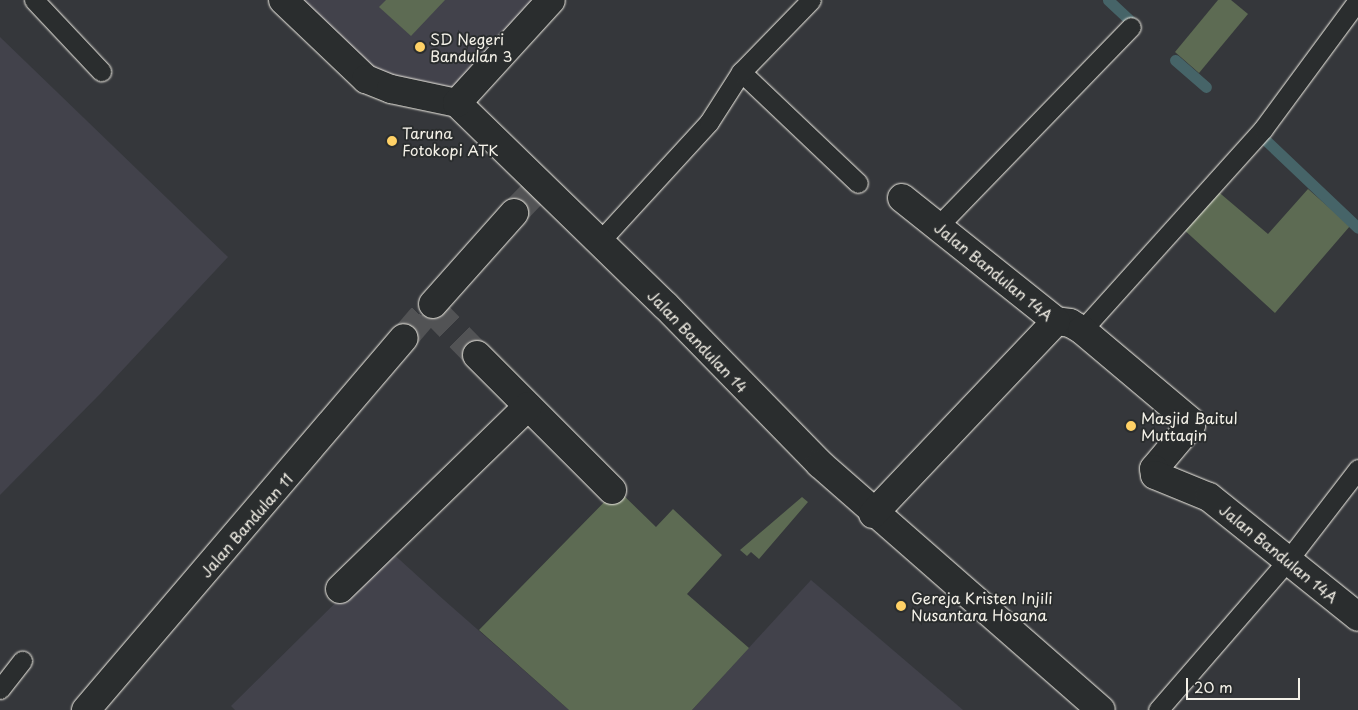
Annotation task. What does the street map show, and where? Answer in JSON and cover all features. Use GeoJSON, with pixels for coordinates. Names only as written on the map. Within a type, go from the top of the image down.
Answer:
{"type":"FeatureCollection","features":[{"type":"Feature","properties":{"kind":"street"},"geometry":{"type":"LineString","coordinates":[[283,0],[366,79],[391,89],[457,103],[551,0]]}},
{"type":"Feature","properties":{"kind":"street","name":"Jalan Bandulan 14"},"geometry":{"type":"LineString","coordinates":[[457,103],[537,188],[600,241],[757,402],[873,514],[1101,710]]}},
{"type":"Feature","properties":{"kind":"street","name":"Jalan Bandulan 14A"},"geometry":{"type":"LineString","coordinates":[[902,198],[1056,321],[1070,323],[1082,330],[1190,421],[1191,425],[1154,469],[1155,475],[1209,497],[1358,617]]}},
{"type":"Feature","properties":{"kind":"street"},"geometry":{"type":"LineString","coordinates":[[433,304],[514,212]]}},
{"type":"Feature","properties":{"kind":"street"},"geometry":{"type":"LineString","coordinates":[[873,514],[1056,321]]}},
{"type":"Feature","properties":{"kind":"street","name":"Jalan Bandulan 11"},"geometry":{"type":"LineString","coordinates":[[86,710],[404,338]]}},
{"type":"Feature","properties":{"kind":"street"},"geometry":{"type":"LineString","coordinates":[[477,355],[612,490]]}},
{"type":"Feature","properties":{"kind":"street"},"geometry":{"type":"LineString","coordinates":[[340,589],[528,406]]}},
{"type":"Feature","properties":{"kind":"lane"},"geometry":{"type":"LineString","coordinates":[[34,0],[101,71]]}},
{"type":"Feature","properties":{"kind":"lane"},"geometry":{"type":"LineString","coordinates":[[600,241],[709,122],[741,72],[811,0]]}},
{"type":"Feature","properties":{"kind":"lane"},"geometry":{"type":"LineString","coordinates":[[1082,330],[1258,134],[1358,0]]}},
{"type":"Feature","properties":{"kind":"lane"},"geometry":{"type":"LineString","coordinates":[[938,226],[1130,27]]}},
{"type":"Feature","properties":{"kind":"lane"},"geometry":{"type":"LineString","coordinates":[[741,72],[858,183]]}},
{"type":"Feature","properties":{"kind":"lane"},"geometry":{"type":"LineString","coordinates":[[1158,710],[1288,560],[1358,469]]}},
{"type":"Feature","properties":{"kind":"lane"},"geometry":{"type":"LineString","coordinates":[[0,689],[22,661]]}},
{"type":"Feature","properties":{"kind":"shaded area","name":"SD Negeri Bandulan 3"},"geometry":{"type":"Polygon","coordinates":[[[299,0],[538,0],[456,90],[378,74],[299,0]]]}},
{"type":"Feature","properties":{"kind":"shaded area"},"geometry":{"type":"Polygon","coordinates":[[[0,37],[228,257],[100,394],[0,495],[0,37]]]}},
{"type":"Feature","properties":{"kind":"shaded area"},"geometry":{"type":"Polygon","coordinates":[[[389,550],[569,710],[235,710],[231,706],[389,550]]]}},
{"type":"Feature","properties":{"kind":"shaded area"},"geometry":{"type":"Polygon","coordinates":[[[811,580],[928,680],[963,710],[692,710],[811,580]]]}},
{"type":"Feature","properties":{"kind":"green space"},"geometry":{"type":"Polygon","coordinates":[[[386,0],[445,0],[411,36],[379,7],[386,0]]]}},
{"type":"Feature","properties":{"kind":"green space"},"geometry":{"type":"Polygon","coordinates":[[[1218,0],[1231,0],[1248,14],[1199,73],[1175,52],[1218,0]]]}},
{"type":"Feature","properties":{"kind":"green space"},"geometry":{"type":"Polygon","coordinates":[[[1215,189],[1268,234],[1308,189],[1350,226],[1275,313],[1181,227],[1215,189]]]}},
{"type":"Feature","properties":{"kind":"green space"},"geometry":{"type":"Polygon","coordinates":[[[617,489],[656,527],[673,509],[722,555],[687,594],[749,648],[692,710],[569,710],[479,630],[617,489]]]}},
{"type":"Feature","properties":{"kind":"green space"},"geometry":{"type":"Polygon","coordinates":[[[802,497],[808,502],[759,559],[751,552],[747,556],[740,550],[802,497]]]}},
{"type":"Feature","properties":{"kind":"waterway"},"geometry":{"type":"LineString","coordinates":[[1108,0],[1132,22]]}},
{"type":"Feature","properties":{"kind":"waterway"},"geometry":{"type":"LineString","coordinates":[[1175,60],[1206,87]]}},
{"type":"Feature","properties":{"kind":"waterway"},"geometry":{"type":"LineString","coordinates":[[1257,132],[1358,228]]}},
{"type":"Feature","properties":{"kind":"tunnel"},"geometry":{"type":"LineString","coordinates":[[514,213],[533,193]]}},
{"type":"Feature","properties":{"kind":"tunnel"},"geometry":{"type":"LineString","coordinates":[[404,338],[433,304]]}},
{"type":"Feature","properties":{"kind":"tunnel"},"geometry":{"type":"LineString","coordinates":[[430,307],[477,355]]}},
{"type":"Feature","properties":{"kind":"place","name":"SD Negeri Bandulan 3"},"geometry":{"type":"Point","coordinates":[420,47]}},
{"type":"Feature","properties":{"kind":"place","name":"Taruna Fotokopi ATK"},"geometry":{"type":"Point","coordinates":[392,141]}},
{"type":"Feature","properties":{"kind":"place","name":"Masjid Baitul Muttaqin"},"geometry":{"type":"Point","coordinates":[1131,426]}},
{"type":"Feature","properties":{"kind":"place","name":"Gereja Kristen Injili Nusantara Hosana"},"geometry":{"type":"Point","coordinates":[901,606]}}]}
